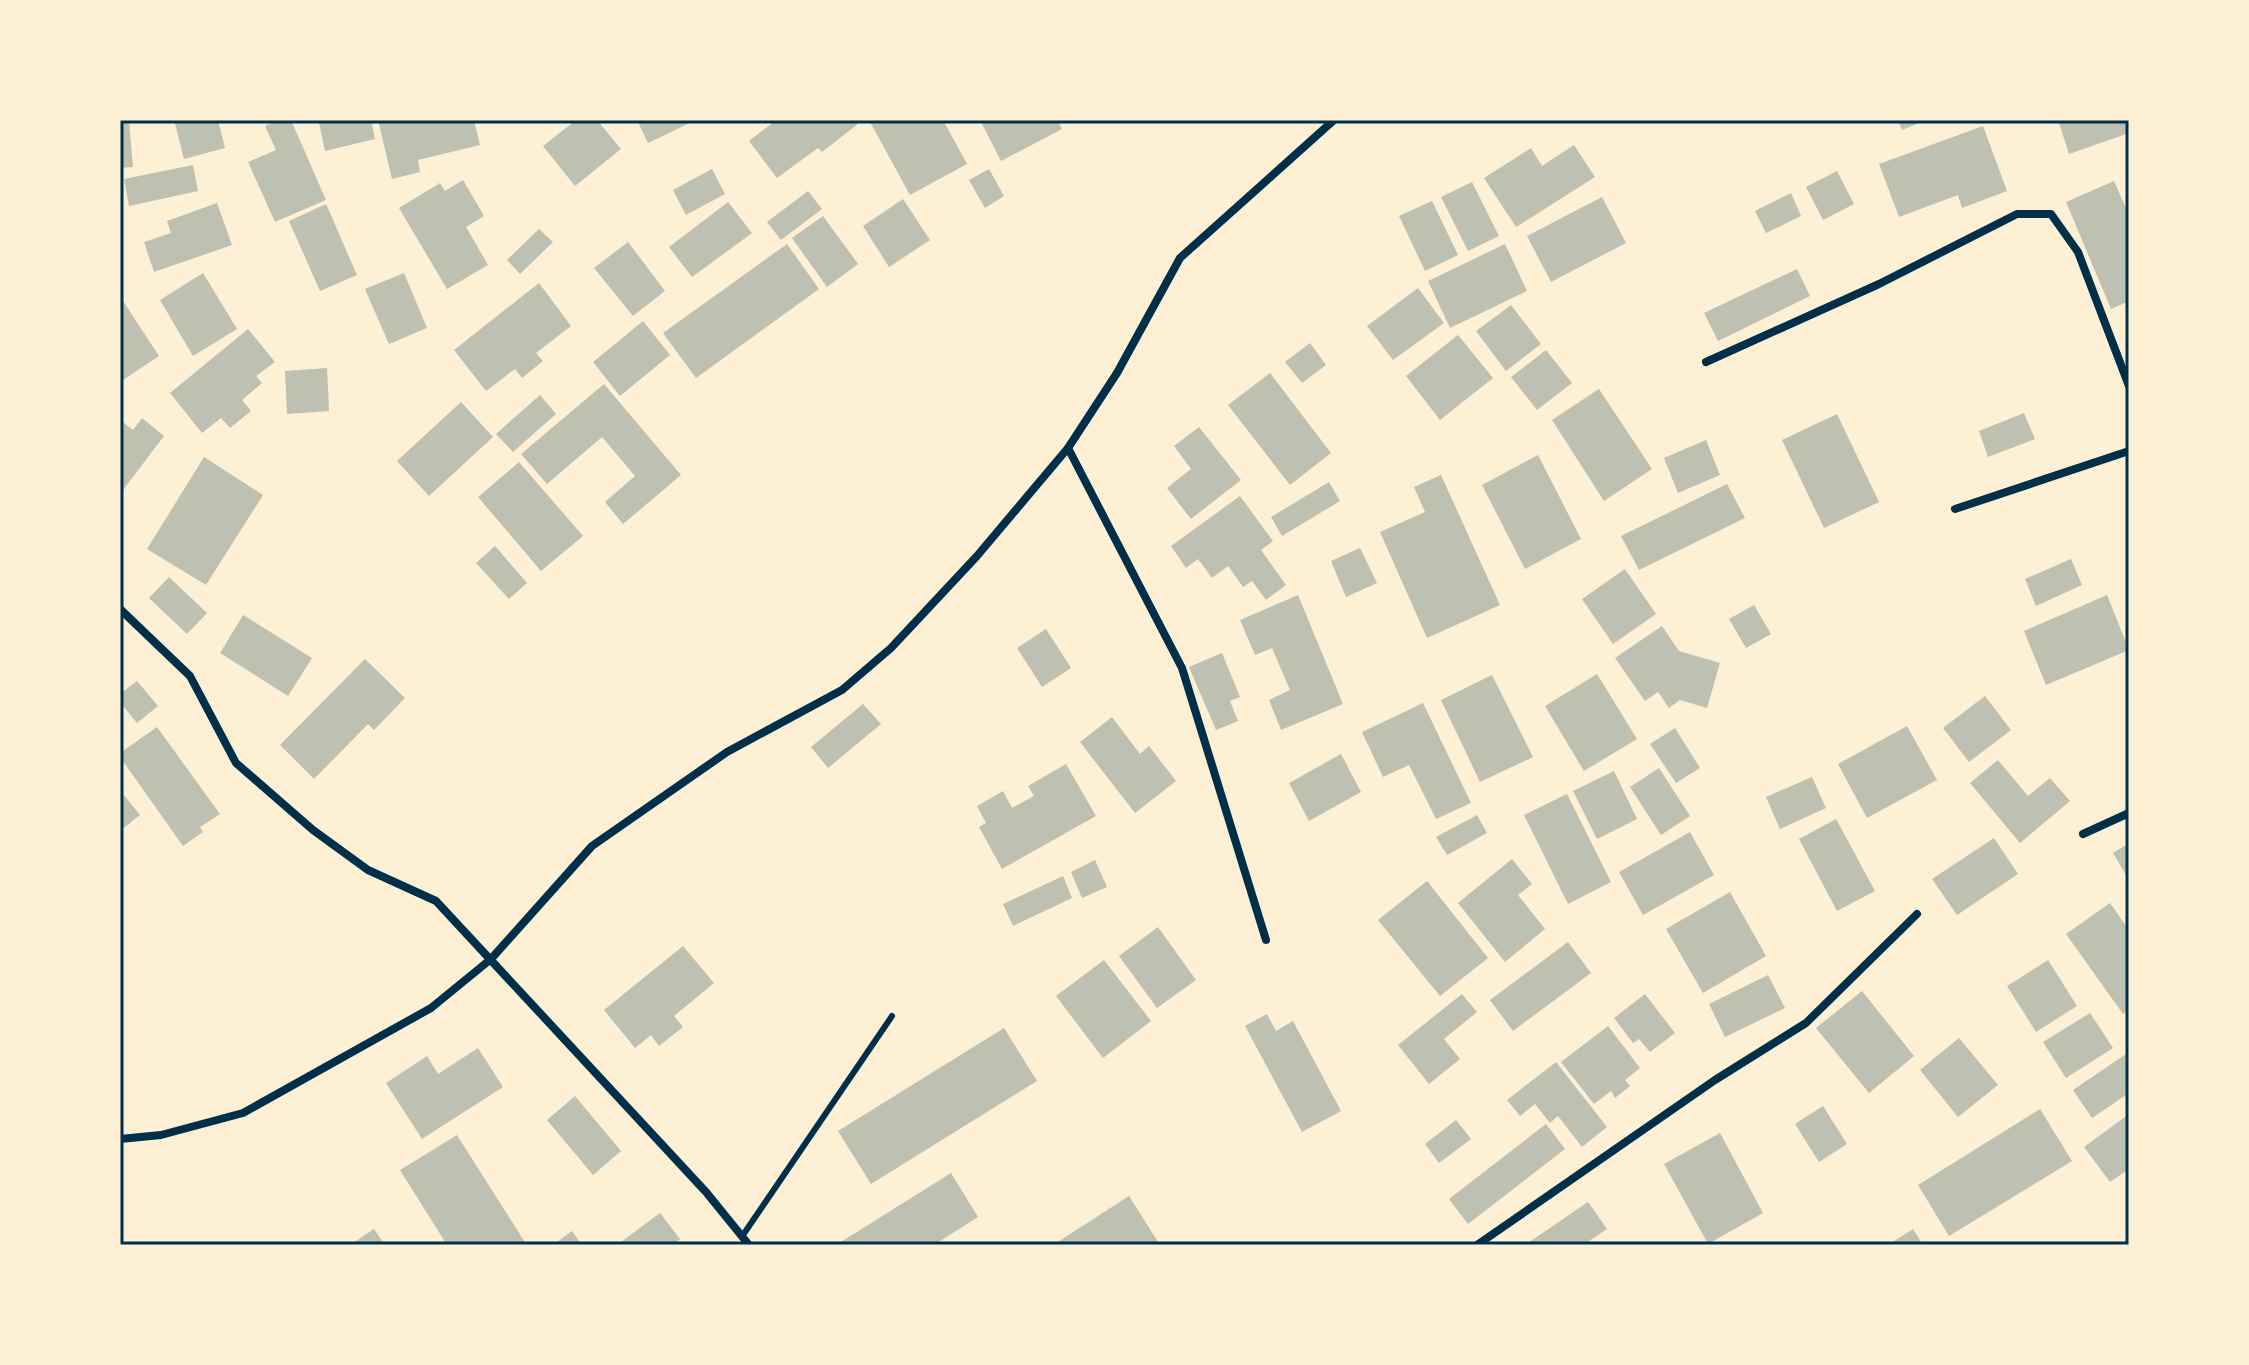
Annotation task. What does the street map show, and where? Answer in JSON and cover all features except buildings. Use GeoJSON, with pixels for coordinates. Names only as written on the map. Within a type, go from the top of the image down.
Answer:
{"type":"FeatureCollection","features":[{"type":"Feature","properties":{"kind":"street"},"geometry":{"type":"LineString","coordinates":[[120,1139],[161,1135],[243,1113],[431,1008],[491,959],[592,846],[727,752],[842,690],[891,648],[977,556],[1068,448],[1117,373],[1180,258],[1334,120]]}},
{"type":"Feature","properties":{"kind":"street"},"geometry":{"type":"LineString","coordinates":[[1706,362],[1879,284],[2017,214],[2051,214],[2078,252],[2129,386]]}},
{"type":"Feature","properties":{"kind":"street"},"geometry":{"type":"LineString","coordinates":[[1068,448],[1182,668],[1266,940]]}},
{"type":"Feature","properties":{"kind":"street"},"geometry":{"type":"LineString","coordinates":[[1955,509],[2129,451]]}},
{"type":"Feature","properties":{"kind":"street"},"geometry":{"type":"LineString","coordinates":[[120,609],[190,676],[236,763],[313,830],[368,870],[436,901],[706,1192],[749,1245]]}},
{"type":"Feature","properties":{"kind":"street"},"geometry":{"type":"LineString","coordinates":[[2083,834],[2129,813]]}},
{"type":"Feature","properties":{"kind":"street"},"geometry":{"type":"LineString","coordinates":[[1477,1245],[1715,1080],[1806,1023],[1917,914]]}},
{"type":"Feature","properties":{"kind":"lane"},"geometry":{"type":"LineString","coordinates":[[743,1235],[892,1016]]}}]}
